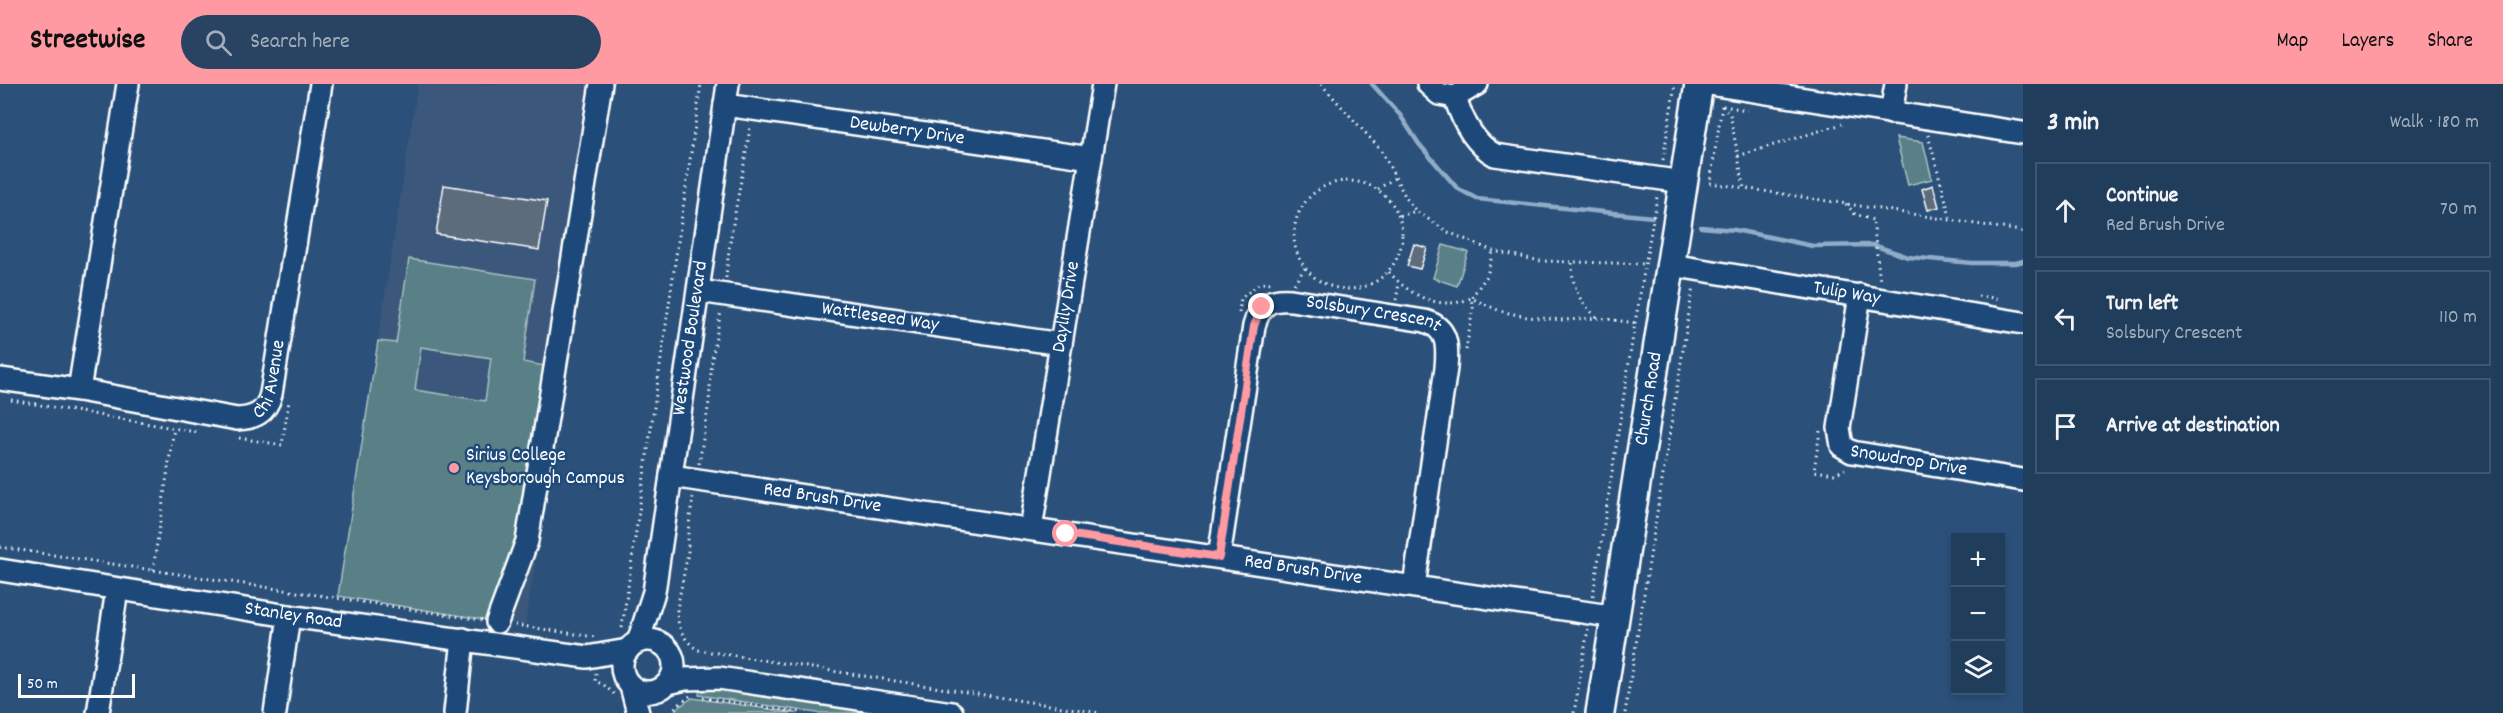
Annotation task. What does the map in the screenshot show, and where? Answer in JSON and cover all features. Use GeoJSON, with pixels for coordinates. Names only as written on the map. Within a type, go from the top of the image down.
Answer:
{"type":"FeatureCollection","features":[{"type":"Feature","properties":{"kind":"main road","name":"Church Road"},"geometry":{"type":"LineString","coordinates":[[1600,713],[1603,615],[1659,264],[1683,182],[1699,84]]}},
{"type":"Feature","properties":{"kind":"street"},"geometry":{"type":"LineString","coordinates":[[79,390],[128,84]]}},
{"type":"Feature","properties":{"kind":"street","name":"Chi Avenue"},"geometry":{"type":"LineString","coordinates":[[0,379],[79,390],[237,419],[259,415],[268,404],[321,84]]}},
{"type":"Feature","properties":{"kind":"street"},"geometry":{"type":"LineString","coordinates":[[497,622],[527,541],[601,84]]}},
{"type":"Feature","properties":{"kind":"street","name":"Daylily Drive"},"geometry":{"type":"LineString","coordinates":[[1031,529],[1103,84]]}},
{"type":"Feature","properties":{"kind":"street"},"geometry":{"type":"LineString","coordinates":[[1428,84],[1440,93],[1455,97],[1476,84]]}},
{"type":"Feature","properties":{"kind":"street"},"geometry":{"type":"LineString","coordinates":[[1708,84],[2023,133]]}},
{"type":"Feature","properties":{"kind":"street"},"geometry":{"type":"LineString","coordinates":[[1891,113],[1896,84]]}},
{"type":"Feature","properties":{"kind":"street","name":"Westwood Boulevard"},"geometry":{"type":"LineString","coordinates":[[667,650],[656,617],[654,592],[726,94]]}},
{"type":"Feature","properties":{"kind":"street","name":"Dewberry Drive"},"geometry":{"type":"LineString","coordinates":[[726,94],[753,109],[1091,158]]}},
{"type":"Feature","properties":{"kind":"street"},"geometry":{"type":"LineString","coordinates":[[1455,97],[1468,129],[1495,155],[1683,182]]}},
{"type":"Feature","properties":{"kind":"street","name":"Tulip Way"},"geometry":{"type":"LineString","coordinates":[[1659,264],[2023,323]]}},
{"type":"Feature","properties":{"kind":"street","name":"Wattleseed Way"},"geometry":{"type":"LineString","coordinates":[[699,291],[1061,344]]}},
{"type":"Feature","properties":{"kind":"street","name":"Snowdrop Drive"},"geometry":{"type":"LineString","coordinates":[[1860,295],[1839,428],[1842,446],[1852,452],[2023,480]]}},
{"type":"Feature","properties":{"kind":"street","name":"Solsbury Crescent"},"geometry":{"type":"LineString","coordinates":[[1219,557],[1254,326],[1262,307],[1269,301],[1291,300],[1425,321],[1438,327],[1446,339],[1446,368],[1414,586]]}},
{"type":"Feature","properties":{"kind":"street","name":"Red Brush Drive"},"geometry":{"type":"LineString","coordinates":[[671,476],[702,469],[1031,529],[1603,615]]}},
{"type":"Feature","properties":{"kind":"street","name":"Stanley Road"},"geometry":{"type":"LineString","coordinates":[[0,570],[289,616],[595,659],[629,642]]}},
{"type":"Feature","properties":{"kind":"street"},"geometry":{"type":"LineString","coordinates":[[98,713],[117,590]]}},
{"type":"Feature","properties":{"kind":"street","name":"Westwood Boulevard"},"geometry":{"type":"LineString","coordinates":[[629,642],[654,592]]}},
{"type":"Feature","properties":{"kind":"street"},"geometry":{"type":"LineString","coordinates":[[275,713],[289,616]]}},
{"type":"Feature","properties":{"kind":"street"},"geometry":{"type":"LineString","coordinates":[[454,713],[463,639]]}},
{"type":"Feature","properties":{"kind":"street"},"geometry":{"type":"LineString","coordinates":[[638,713],[624,687],[622,663],[629,642],[646,640],[719,678]]}},
{"type":"Feature","properties":{"kind":"street"},"geometry":{"type":"LineString","coordinates":[[651,713],[663,686],[674,669],[667,650]]}},
{"type":"Feature","properties":{"kind":"street","name":"Stanley Road"},"geometry":{"type":"LineString","coordinates":[[595,659],[624,687]]}},
{"type":"Feature","properties":{"kind":"street"},"geometry":{"type":"LineString","coordinates":[[624,687],[644,692],[685,679],[719,678],[952,713]]}},
{"type":"Feature","properties":{"kind":"path"},"geometry":{"type":"LineString","coordinates":[[629,642],[701,84]]}},
{"type":"Feature","properties":{"kind":"path"},"geometry":{"type":"LineString","coordinates":[[1321,84],[1382,150],[1406,198],[1416,211],[1448,232],[1493,250],[1541,261],[1659,264],[1635,323],[1603,615],[1574,713]]}},
{"type":"Feature","properties":{"kind":"path"},"geometry":{"type":"LineString","coordinates":[[1744,188],[1730,114],[1722,106],[1710,183],[2021,231],[2023,227]]}},
{"type":"Feature","properties":{"kind":"path"},"geometry":{"type":"LineString","coordinates":[[753,109],[744,173],[730,237],[712,359],[710,402],[702,469],[688,531],[688,553],[677,609],[679,627],[691,645],[704,653],[1100,713]]}},
{"type":"Feature","properties":{"kind":"path"},"geometry":{"type":"LineString","coordinates":[[1738,156],[1857,119],[1859,109]]}},
{"type":"Feature","properties":{"kind":"path"},"geometry":{"type":"LineString","coordinates":[[1924,118],[1950,220]]}},
{"type":"Feature","properties":{"kind":"path"},"geometry":{"type":"LineString","coordinates":[[1378,189],[1396,177]]}},
{"type":"Feature","properties":{"kind":"path"},"geometry":{"type":"LineString","coordinates":[[1346,180],[1363,182],[1378,189],[1391,201],[1400,216],[1403,231],[1402,246],[1397,260],[1389,272],[1377,282],[1362,288],[1346,290],[1316,279],[1305,268],[1297,253],[1295,228],[1304,204],[1315,192],[1330,183],[1346,180]]}},
{"type":"Feature","properties":{"kind":"path"},"geometry":{"type":"LineString","coordinates":[[1846,204],[1850,210],[1872,220],[1880,282]]}},
{"type":"Feature","properties":{"kind":"path"},"geometry":{"type":"LineString","coordinates":[[1400,216],[1416,211]]}},
{"type":"Feature","properties":{"kind":"path"},"geometry":{"type":"LineString","coordinates":[[1389,272],[1399,284],[1424,299],[1455,303],[1471,298],[1486,276],[1493,250]]}},
{"type":"Feature","properties":{"kind":"path"},"geometry":{"type":"LineString","coordinates":[[1572,263],[1576,291],[1585,307],[1599,318]]}},
{"type":"Feature","properties":{"kind":"path"},"geometry":{"type":"LineString","coordinates":[[1286,285],[1294,286],[1298,275],[1305,268]]}},
{"type":"Feature","properties":{"kind":"path"},"geometry":{"type":"LineString","coordinates":[[1237,321],[1241,298],[1260,283],[1278,284]]}},
{"type":"Feature","properties":{"kind":"path"},"geometry":{"type":"LineString","coordinates":[[1625,713],[1693,287],[1699,288]]}},
{"type":"Feature","properties":{"kind":"path"},"geometry":{"type":"LineString","coordinates":[[1471,298],[1500,311],[1527,317],[1564,320],[1599,318],[1635,323]]}},
{"type":"Feature","properties":{"kind":"path"},"geometry":{"type":"LineString","coordinates":[[1466,353],[1473,308],[1471,298]]}},
{"type":"Feature","properties":{"kind":"path"},"geometry":{"type":"LineString","coordinates":[[0,399],[206,433]]}},
{"type":"Feature","properties":{"kind":"path"},"geometry":{"type":"LineString","coordinates":[[228,437],[282,445],[290,400]]}},
{"type":"Feature","properties":{"kind":"path"},"geometry":{"type":"LineString","coordinates":[[153,570],[174,428]]}},
{"type":"Feature","properties":{"kind":"path"},"geometry":{"type":"LineString","coordinates":[[0,547],[603,638],[595,659],[594,681],[604,685],[624,687]]}},
{"type":"Feature","properties":{"kind":"path"},"geometry":{"type":"LineString","coordinates":[[673,713],[673,709],[691,696],[804,713]]}},
{"type":"Feature","properties":{"kind":"shaded area","name":"Sirius College Keysborough Campus"},"geometry":{"type":"Polygon","coordinates":[[[418,84],[613,84],[525,625],[338,596],[418,84]]]}},
{"type":"Feature","properties":{"kind":"green space"},"geometry":{"type":"Polygon","coordinates":[[[1896,138],[1923,142],[1932,179],[1908,185],[1896,138]]]}},
{"type":"Feature","properties":{"kind":"green space"},"geometry":{"type":"Polygon","coordinates":[[[1443,245],[1468,252],[1457,286],[1433,278],[1443,245]]]}},
{"type":"Feature","properties":{"kind":"green space"},"geometry":{"type":"Polygon","coordinates":[[[409,259],[535,279],[523,362],[550,367],[520,542],[494,621],[338,596],[378,341],[396,343],[409,259]],[[421,347],[415,390],[485,401],[491,358],[421,347]]]}},
{"type":"Feature","properties":{"kind":"green space"},"geometry":{"type":"Polygon","coordinates":[[[700,684],[895,713],[817,713],[699,695],[700,684]]]}},
{"type":"Feature","properties":{"kind":"green space"},"geometry":{"type":"Polygon","coordinates":[[[692,698],[797,713],[675,713],[676,709],[692,698]]]}},
{"type":"Feature","properties":{"kind":"building"},"geometry":{"type":"Polygon","coordinates":[[[444,185],[547,201],[539,250],[436,234],[444,185]]]}},
{"type":"Feature","properties":{"kind":"building"},"geometry":{"type":"Polygon","coordinates":[[[1933,185],[1939,207],[1928,210],[1922,189],[1933,185]]]}},
{"type":"Feature","properties":{"kind":"building"},"geometry":{"type":"Polygon","coordinates":[[[1414,244],[1427,248],[1420,269],[1407,266],[1414,244]]]}},
{"type":"Feature","properties":{"kind":"waterway"},"geometry":{"type":"LineString","coordinates":[[1372,84],[1400,115],[1419,144],[1457,188],[1477,199],[1652,217]]}},
{"type":"Feature","properties":{"kind":"waterway"},"geometry":{"type":"LineString","coordinates":[[1701,227],[1735,230],[1813,246],[1873,245],[1908,257],[1972,263],[2023,261]]}},
{"type":"Feature","properties":{"kind":"place","name":"Sirius College Keysborough Campus"},"geometry":{"type":"Point","coordinates":[454,468]}},
{"type":"Feature","properties":{"kind":"route"},"geometry":{"type":"LineString","coordinates":[[1066,534],[1219,557],[1254,326],[1262,307]]}}]}
